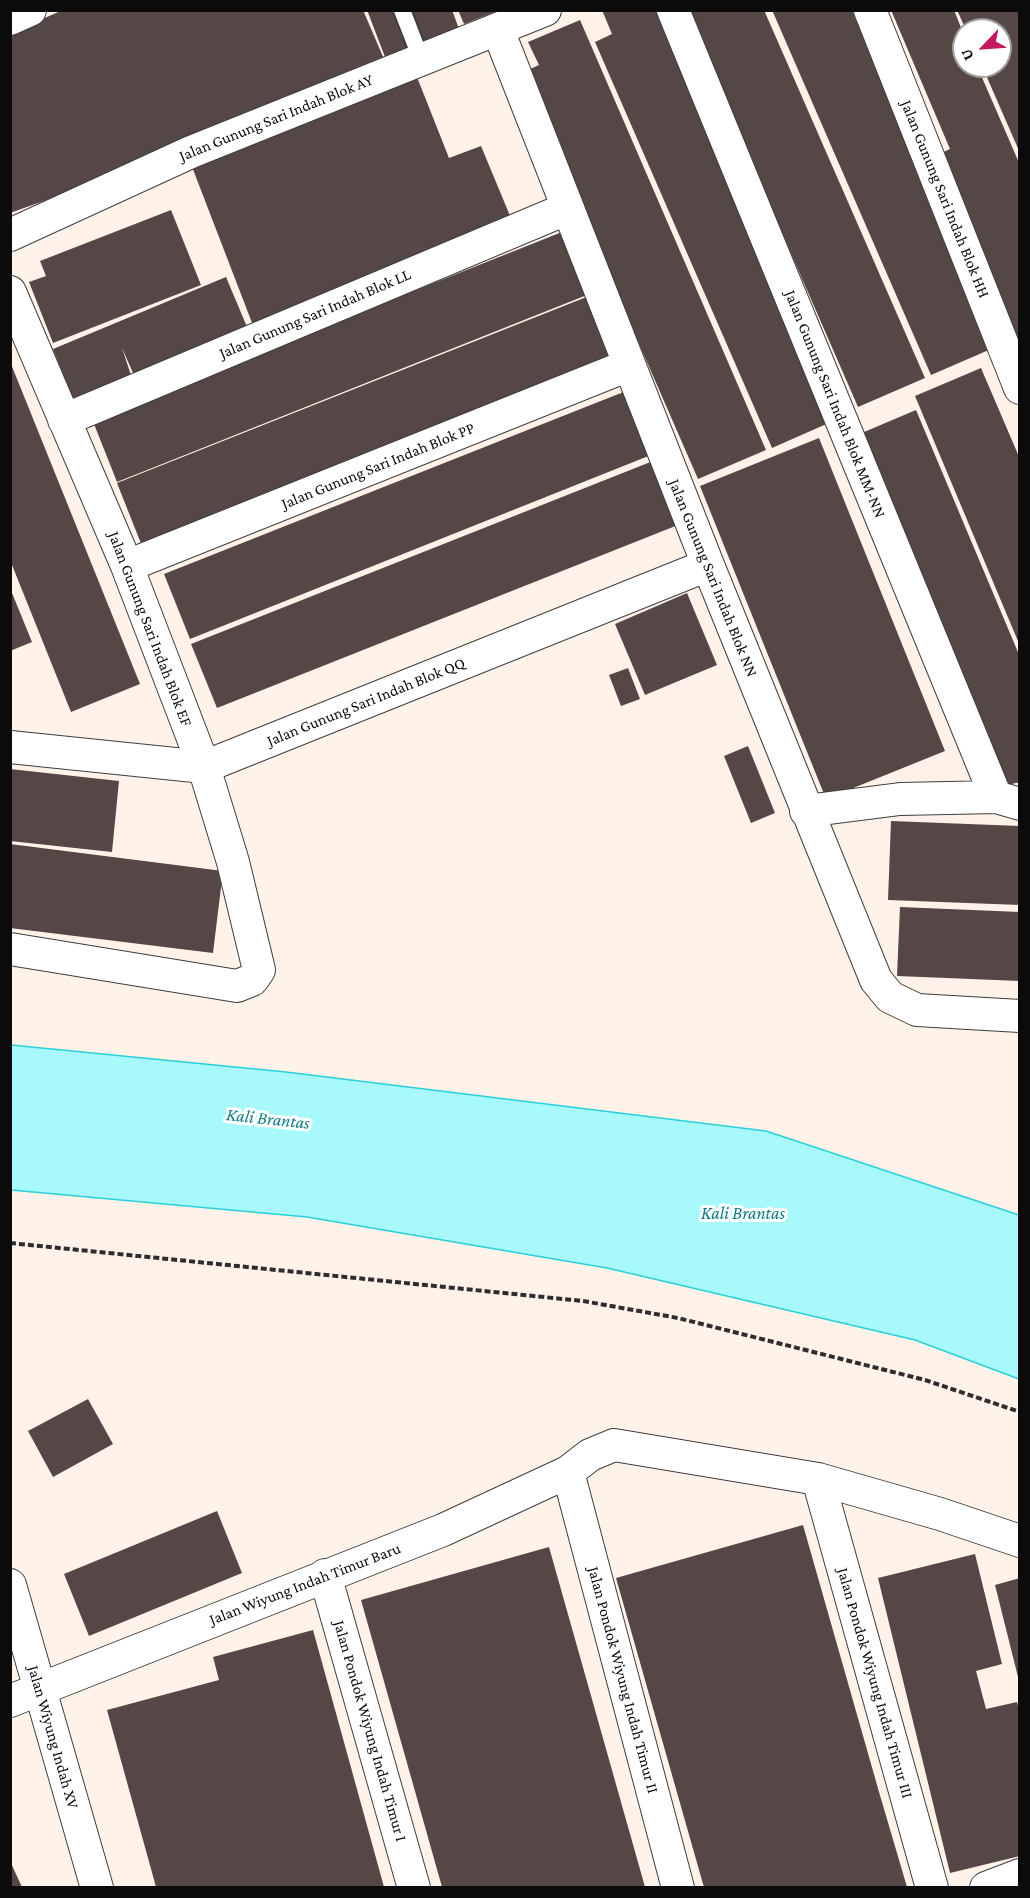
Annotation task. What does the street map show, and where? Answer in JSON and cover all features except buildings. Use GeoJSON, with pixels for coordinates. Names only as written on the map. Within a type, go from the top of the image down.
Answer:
{"type":"FeatureCollection","features":[{"type":"Feature","properties":{"kind":"street"},"geometry":{"type":"LineString","coordinates":[[10,19],[30,10]]}},
{"type":"Feature","properties":{"kind":"street","name":"Jalan Gunung Sari Indah Blok AY"},"geometry":{"type":"LineString","coordinates":[[10,235],[192,152],[545,10]]}},
{"type":"Feature","properties":{"kind":"street","name":"Jalan Gunung Sari Indah Blok MM-NN"},"geometry":{"type":"LineString","coordinates":[[673,10],[1008,801]]}},
{"type":"Feature","properties":{"kind":"street","name":"Jalan Gunung Sari Indah Blok HH"},"geometry":{"type":"LineString","coordinates":[[870,10],[1020,388]]}},
{"type":"Feature","properties":{"kind":"street","name":"Jalan Gunung Sari Indah Blok NN"},"geometry":{"type":"LineString","coordinates":[[498,30],[708,566],[876,980],[890,997],[917,1010],[1020,1016]]}},
{"type":"Feature","properties":{"kind":"street","name":"Jalan Gunung Sari Indah Blok LL"},"geometry":{"type":"LineString","coordinates":[[64,420],[566,208]]}},
{"type":"Feature","properties":{"kind":"street","name":"Jalan Gunung Sari Indah Blok EF"},"geometry":{"type":"LineString","coordinates":[[10,292],[127,566],[204,767],[234,862],[259,970],[247,981],[10,949]]}},
{"type":"Feature","properties":{"kind":"street","name":"Jalan Gunung Sari Indah Blok PP"},"geometry":{"type":"LineString","coordinates":[[127,566],[629,365]]}},
{"type":"Feature","properties":{"kind":"street","name":"Jalan Gunung Sari Indah Blok QQ"},"geometry":{"type":"LineString","coordinates":[[10,747],[204,767],[708,566]]}},
{"type":"Feature","properties":{"kind":"street"},"geometry":{"type":"LineString","coordinates":[[806,811],[900,800],[1008,801]]}},
{"type":"Feature","properties":{"kind":"street","name":"Jalan Wiyung Indah Timur Baru"},"geometry":{"type":"LineString","coordinates":[[10,1701],[443,1530],[568,1472],[590,1455],[614,1445],[818,1479],[940,1514],[1020,1541]]}},
{"type":"Feature","properties":{"kind":"street","name":"Jalan Pondok Wiyung Indah Timur II"},"geometry":{"type":"LineString","coordinates":[[568,1472],[678,1887]]}},
{"type":"Feature","properties":{"kind":"street","name":"Jalan Pondok Wiyung Indah Timur III"},"geometry":{"type":"LineString","coordinates":[[818,1479],[932,1887]]}},
{"type":"Feature","properties":{"kind":"street","name":"Jalan Pondok Wiyung Indah Timur I"},"geometry":{"type":"LineString","coordinates":[[325,1575],[414,1887]]}},
{"type":"Feature","properties":{"kind":"street","name":"Jalan Wiyung Indah XV"},"geometry":{"type":"LineString","coordinates":[[10,1586],[97,1887]]}},
{"type":"Feature","properties":{"kind":"street"},"geometry":{"type":"LineString","coordinates":[[986,1887],[1020,1875]]}},
{"type":"Feature","properties":{"kind":"lane"},"geometry":{"type":"LineString","coordinates":[[402,10],[421,60]]}},
{"type":"Feature","properties":{"kind":"path"},"geometry":{"type":"LineString","coordinates":[[10,1243],[583,1301],[678,1318],[925,1380],[1020,1412]]}},
{"type":"Feature","properties":{"kind":"water","name":"Kali Brantas"},"geometry":{"type":"Polygon","coordinates":[[[11,1045],[286,1072],[766,1131],[1019,1215],[1019,1379],[915,1340],[607,1268],[307,1217],[11,1190],[11,1045]]]}}]}
